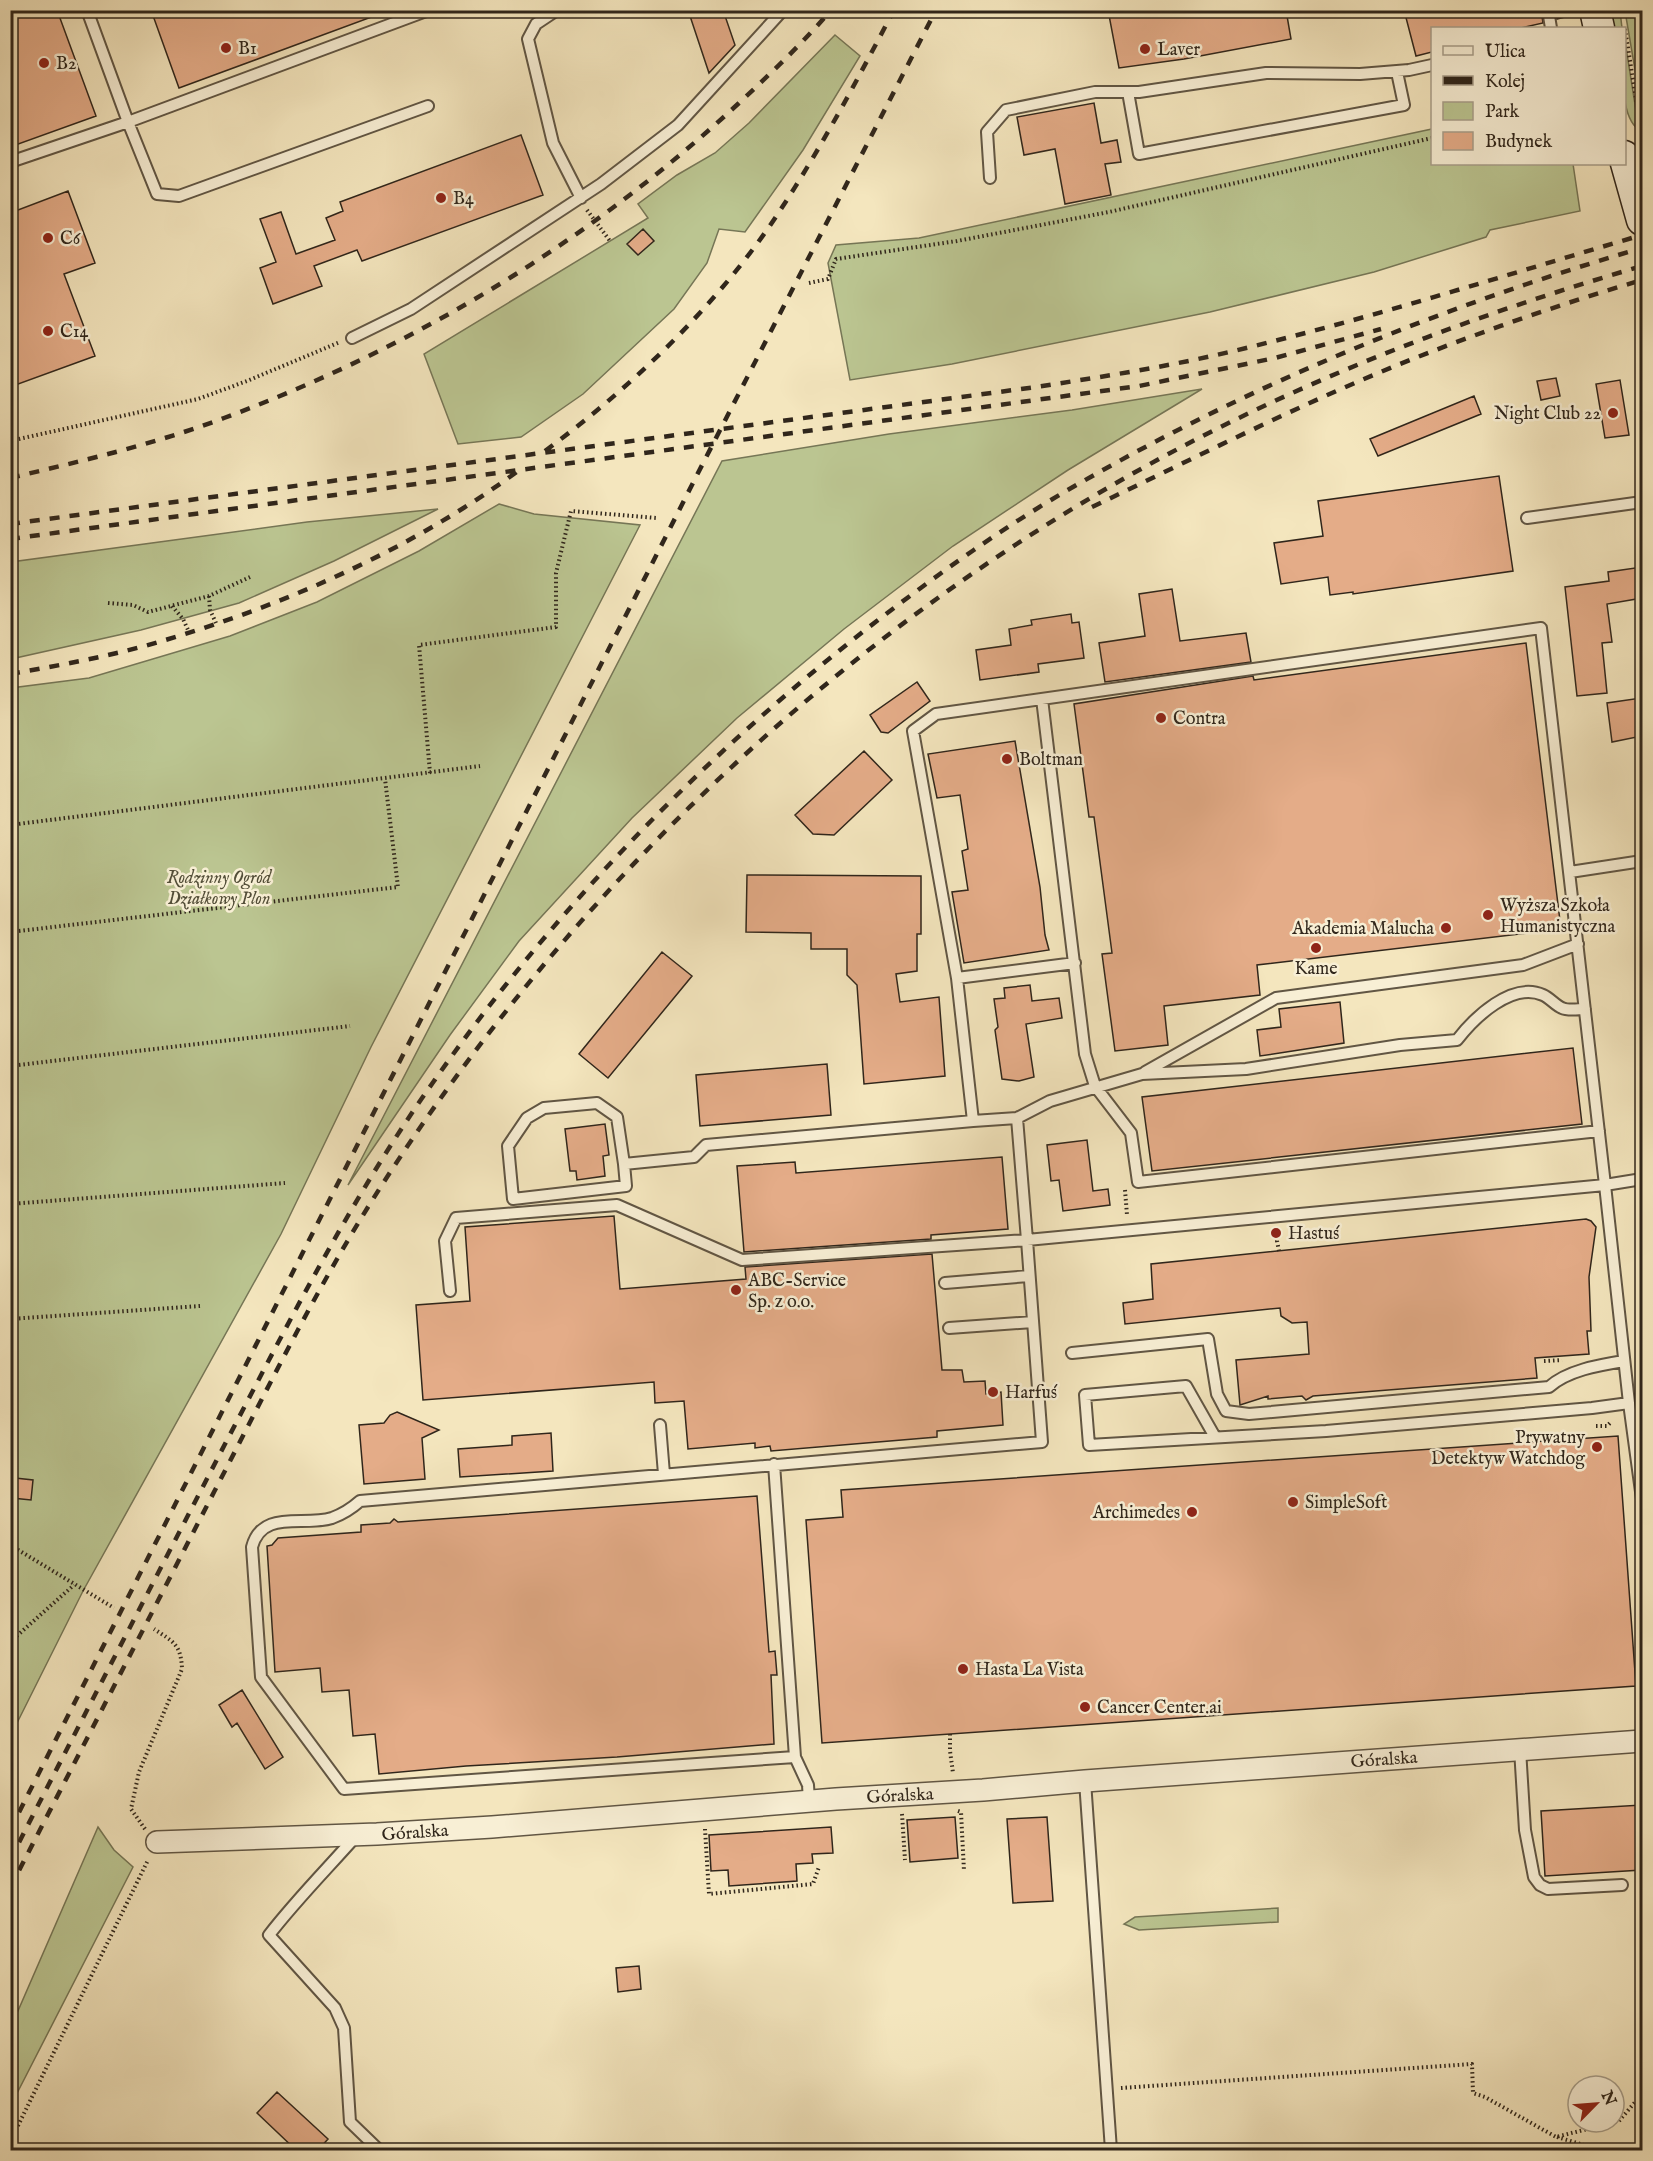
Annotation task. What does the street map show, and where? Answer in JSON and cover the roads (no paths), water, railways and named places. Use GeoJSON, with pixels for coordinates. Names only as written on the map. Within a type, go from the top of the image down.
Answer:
{"type":"FeatureCollection","features":[{"type":"Feature","properties":{"kind":"street"},"geometry":{"type":"LineString","coordinates":[[1626,163],[1642,220]]}},
{"type":"Feature","properties":{"kind":"street","name":"Góralska"},"geometry":{"type":"LineString","coordinates":[[157,1842],[357,1835],[492,1827],[809,1801],[1642,1741]]}},
{"type":"Feature","properties":{"kind":"lane"},"geometry":{"type":"LineString","coordinates":[[87,10],[157,194],[179,196],[428,106]]}},
{"type":"Feature","properties":{"kind":"lane"},"geometry":{"type":"LineString","coordinates":[[10,162],[128,122],[429,10]]}},
{"type":"Feature","properties":{"kind":"lane"},"geometry":{"type":"LineString","coordinates":[[557,10],[536,24],[528,39],[553,143],[581,198]]}},
{"type":"Feature","properties":{"kind":"lane"},"geometry":{"type":"LineString","coordinates":[[352,338],[411,309],[581,198],[678,125],[783,10]]}},
{"type":"Feature","properties":{"kind":"lane"},"geometry":{"type":"LineString","coordinates":[[1548,10],[1551,27]]}},
{"type":"Feature","properties":{"kind":"lane"},"geometry":{"type":"LineString","coordinates":[[990,178],[987,132],[1006,110],[1095,92],[1139,92],[1266,72],[1360,74],[1397,72],[1431,65]]}},
{"type":"Feature","properties":{"kind":"lane"},"geometry":{"type":"LineString","coordinates":[[1128,92],[1139,154],[1404,105],[1397,72]]}},
{"type":"Feature","properties":{"kind":"lane"},"geometry":{"type":"LineString","coordinates":[[1527,518],[1642,502]]}},
{"type":"Feature","properties":{"kind":"lane"},"geometry":{"type":"LineString","coordinates":[[973,1120],[957,978],[912,731],[936,714],[1541,628],[1624,1361],[1642,1499]]}},
{"type":"Feature","properties":{"kind":"lane"},"geometry":{"type":"LineString","coordinates":[[1042,699],[1085,1054],[1095,1086],[1131,1132],[1138,1182],[1599,1131]]}},
{"type":"Feature","properties":{"kind":"lane"},"geometry":{"type":"LineString","coordinates":[[1570,872],[1642,861]]}},
{"type":"Feature","properties":{"kind":"lane"},"geometry":{"type":"LineString","coordinates":[[1142,1074],[1276,998],[1523,965],[1578,944]]}},
{"type":"Feature","properties":{"kind":"lane"},"geometry":{"type":"LineString","coordinates":[[957,978],[1075,963]]}},
{"type":"Feature","properties":{"kind":"lane"},"geometry":{"type":"LineString","coordinates":[[624,1164],[694,1157],[706,1145],[973,1120],[1017,1118],[1050,1101],[1142,1074],[1246,1069],[1400,1045],[1457,1040],[1482,1013],[1514,994],[1532,992],[1543,995],[1564,1010],[1585,1009]]}},
{"type":"Feature","properties":{"kind":"lane"},"geometry":{"type":"LineString","coordinates":[[597,1103],[617,1117],[624,1164],[626,1186],[513,1198],[508,1146],[526,1118],[544,1108],[597,1103]]}},
{"type":"Feature","properties":{"kind":"lane"},"geometry":{"type":"LineString","coordinates":[[795,1757],[344,1788],[261,1677],[252,1547],[255,1535],[261,1528],[272,1524],[330,1519],[347,1512],[360,1501],[1042,1442],[1017,1118]]}},
{"type":"Feature","properties":{"kind":"lane"},"geometry":{"type":"LineString","coordinates":[[450,1291],[445,1241],[456,1218],[617,1205],[742,1260],[1128,1231],[1605,1185],[1642,1179]]}},
{"type":"Feature","properties":{"kind":"lane"},"geometry":{"type":"LineString","coordinates":[[945,1283],[1029,1276]]}},
{"type":"Feature","properties":{"kind":"lane"},"geometry":{"type":"LineString","coordinates":[[949,1328],[1033,1322]]}},
{"type":"Feature","properties":{"kind":"lane"},"geometry":{"type":"LineString","coordinates":[[1072,1353],[1208,1339],[1217,1394],[1226,1411],[1249,1414],[1549,1387],[1557,1380],[1601,1364],[1624,1361]]}},
{"type":"Feature","properties":{"kind":"lane"},"geometry":{"type":"LineString","coordinates":[[1215,1437],[1185,1386],[1085,1395],[1089,1445],[1326,1431],[1629,1403]]}},
{"type":"Feature","properties":{"kind":"lane"},"geometry":{"type":"LineString","coordinates":[[660,1425],[664,1474]]}},
{"type":"Feature","properties":{"kind":"lane"},"geometry":{"type":"LineString","coordinates":[[774,1464],[795,1757],[808,1785],[809,1801]]}},
{"type":"Feature","properties":{"kind":"lane"},"geometry":{"type":"LineString","coordinates":[[1520,1749],[1525,1830],[1534,1877],[1540,1885],[1548,1889],[1622,1885]]}},
{"type":"Feature","properties":{"kind":"lane"},"geometry":{"type":"LineString","coordinates":[[1084,1781],[1111,2151]]}},
{"type":"Feature","properties":{"kind":"lane"},"geometry":{"type":"LineString","coordinates":[[357,1835],[293,1904],[269,1935],[335,2008],[344,2028],[350,2122],[379,2151]]}},
{"type":"Feature","properties":{"kind":"railway"},"geometry":{"type":"LineString","coordinates":[[10,478],[145,444],[224,418],[295,390],[432,324],[561,245],[623,200],[739,103],[798,46],[831,10]]}},
{"type":"Feature","properties":{"kind":"railway"},"geometry":{"type":"LineString","coordinates":[[545,451],[637,376],[694,319],[746,259],[819,148],[894,10]]}},
{"type":"Feature","properties":{"kind":"railway"},"geometry":{"type":"LineString","coordinates":[[10,1830],[698,473],[936,10]]}},
{"type":"Feature","properties":{"kind":"railway"},"geometry":{"type":"LineString","coordinates":[[10,524],[1036,387],[1143,370],[1299,335],[1642,235]]}},
{"type":"Feature","properties":{"kind":"railway"},"geometry":{"type":"LineString","coordinates":[[10,1860],[274,1351],[376,1168],[434,1081],[532,952],[585,891],[697,775],[757,720],[882,617],[979,547],[1080,483],[1215,411],[1354,349],[1497,294],[1642,248]]}},
{"type":"Feature","properties":{"kind":"railway"},"geometry":{"type":"LineString","coordinates":[[10,1888],[288,1348],[368,1207],[447,1089],[535,976],[629,869],[730,768],[838,674],[952,588],[1071,510],[1195,440],[1304,388],[1414,342],[1527,302],[1642,266]]}},
{"type":"Feature","properties":{"kind":"railway"},"geometry":{"type":"LineString","coordinates":[[1092,507],[1250,431],[1370,377],[1496,328],[1642,280]]}},
{"type":"Feature","properties":{"kind":"railway"},"geometry":{"type":"LineString","coordinates":[[10,539],[1139,386],[1275,358],[1381,329]]}},
{"type":"Feature","properties":{"kind":"railway"},"geometry":{"type":"LineString","coordinates":[[10,674],[86,660],[143,646],[256,610],[348,571],[392,549],[436,525],[518,471]]}},
{"type":"Feature","properties":{"kind":"place","name":"B1"},"geometry":{"type":"Point","coordinates":[226,48]}},
{"type":"Feature","properties":{"kind":"place","name":"Laver"},"geometry":{"type":"Point","coordinates":[1145,49]}},
{"type":"Feature","properties":{"kind":"place","name":"B2"},"geometry":{"type":"Point","coordinates":[44,63]}},
{"type":"Feature","properties":{"kind":"place","name":"B4"},"geometry":{"type":"Point","coordinates":[441,198]}},
{"type":"Feature","properties":{"kind":"place","name":"C6"},"geometry":{"type":"Point","coordinates":[48,238]}},
{"type":"Feature","properties":{"kind":"place","name":"C14"},"geometry":{"type":"Point","coordinates":[48,331]}},
{"type":"Feature","properties":{"kind":"place","name":"Night Club 22"},"geometry":{"type":"Point","coordinates":[1613,413]}},
{"type":"Feature","properties":{"kind":"place","name":"Contra"},"geometry":{"type":"Point","coordinates":[1161,718]}},
{"type":"Feature","properties":{"kind":"place","name":"Boltman"},"geometry":{"type":"Point","coordinates":[1007,759]}},
{"type":"Feature","properties":{"kind":"place","name":"Wyższa Szkoła Humanistyczna"},"geometry":{"type":"Point","coordinates":[1488,915]}},
{"type":"Feature","properties":{"kind":"place","name":"Akademia Malucha"},"geometry":{"type":"Point","coordinates":[1446,928]}},
{"type":"Feature","properties":{"kind":"place","name":"Kame"},"geometry":{"type":"Point","coordinates":[1316,948]}},
{"type":"Feature","properties":{"kind":"place","name":"Hastuś"},"geometry":{"type":"Point","coordinates":[1276,1233]}},
{"type":"Feature","properties":{"kind":"place","name":"ABC-Service Sp. z o.o."},"geometry":{"type":"Point","coordinates":[736,1290]}},
{"type":"Feature","properties":{"kind":"place","name":"Harfuś"},"geometry":{"type":"Point","coordinates":[993,1392]}},
{"type":"Feature","properties":{"kind":"place","name":"Prywatny Detektyw Watchdog"},"geometry":{"type":"Point","coordinates":[1597,1447]}},
{"type":"Feature","properties":{"kind":"place","name":"SimpleSoft"},"geometry":{"type":"Point","coordinates":[1293,1502]}},
{"type":"Feature","properties":{"kind":"place","name":"Archimedes"},"geometry":{"type":"Point","coordinates":[1192,1512]}},
{"type":"Feature","properties":{"kind":"place","name":"Hasta La Vista"},"geometry":{"type":"Point","coordinates":[963,1669]}},
{"type":"Feature","properties":{"kind":"place","name":"Cancer Center.ai"},"geometry":{"type":"Point","coordinates":[1085,1707]}},
{"type":"Feature","properties":{"kind":"park label","name":"Rodzinny Ogród Działkowy Plon"},"geometry":{"type":"Point","coordinates":[219,887]}}]}
